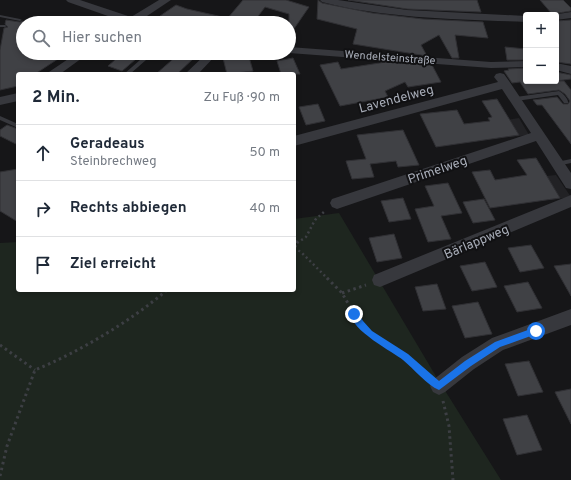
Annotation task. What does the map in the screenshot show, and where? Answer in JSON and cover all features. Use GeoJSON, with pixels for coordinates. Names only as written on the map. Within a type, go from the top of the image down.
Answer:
{"type":"FeatureCollection","features":[{"type":"Feature","properties":{"kind":"street"},"geometry":{"type":"LineString","coordinates":[[71,0],[117,16]]}},
{"type":"Feature","properties":{"kind":"street"},"geometry":{"type":"LineString","coordinates":[[143,16],[166,0]]}},
{"type":"Feature","properties":{"kind":"street"},"geometry":{"type":"LineString","coordinates":[[325,0],[352,6],[407,13],[523,19]]}},
{"type":"Feature","properties":{"kind":"street"},"geometry":{"type":"LineString","coordinates":[[559,16],[571,16]]}},
{"type":"Feature","properties":{"kind":"street","name":"Wendelsteinstraße"},"geometry":{"type":"LineString","coordinates":[[296,51],[491,65],[523,64]]}},
{"type":"Feature","properties":{"kind":"street"},"geometry":{"type":"LineString","coordinates":[[55,72],[73,60]]}},
{"type":"Feature","properties":{"kind":"street"},"geometry":{"type":"LineString","coordinates":[[193,72],[206,60]]}},
{"type":"Feature","properties":{"kind":"street"},"geometry":{"type":"LineString","coordinates":[[491,65],[516,99],[538,136],[571,184]]}},
{"type":"Feature","properties":{"kind":"street"},"geometry":{"type":"LineString","coordinates":[[559,67],[571,70]]}},
{"type":"Feature","properties":{"kind":"street","name":"Lavendelweg"},"geometry":{"type":"LineString","coordinates":[[296,140],[505,84]]}},
{"type":"Feature","properties":{"kind":"street"},"geometry":{"type":"LineString","coordinates":[[0,101],[16,97]]}},
{"type":"Feature","properties":{"kind":"street","name":"Primelweg"},"geometry":{"type":"LineString","coordinates":[[337,203],[538,136]]}},
{"type":"Feature","properties":{"kind":"street","name":"Bärlappweg"},"geometry":{"type":"LineString","coordinates":[[380,280],[571,201]]}},
{"type":"Feature","properties":{"kind":"street"},"geometry":{"type":"LineString","coordinates":[[439,386],[468,363],[498,344],[571,317]]}},
{"type":"Feature","properties":{"kind":"lane"},"geometry":{"type":"LineString","coordinates":[[0,16],[16,19]]}},
{"type":"Feature","properties":{"kind":"lane"},"geometry":{"type":"LineString","coordinates":[[129,72],[143,60]]}},
{"type":"Feature","properties":{"kind":"lane"},"geometry":{"type":"LineString","coordinates":[[516,99],[559,93],[566,102]]}},
{"type":"Feature","properties":{"kind":"lane"},"geometry":{"type":"LineString","coordinates":[[0,118],[16,125]]}},
{"type":"Feature","properties":{"kind":"lane"},"geometry":{"type":"LineString","coordinates":[[557,164],[571,162]]}},
{"type":"Feature","properties":{"kind":"path"},"geometry":{"type":"LineString","coordinates":[[297,242],[306,237],[315,220],[337,203]]}},
{"type":"Feature","properties":{"kind":"path"},"geometry":{"type":"LineString","coordinates":[[296,249],[301,252],[342,294],[360,324],[370,334],[405,357],[439,386],[449,426],[453,480]]}},
{"type":"Feature","properties":{"kind":"path"},"geometry":{"type":"LineString","coordinates":[[342,294],[380,280]]}},
{"type":"Feature","properties":{"kind":"path"},"geometry":{"type":"LineString","coordinates":[[0,476],[7,446],[35,370],[62,359],[146,308],[162,292]]}},
{"type":"Feature","properties":{"kind":"path"},"geometry":{"type":"LineString","coordinates":[[0,345],[35,370]]}},
{"type":"Feature","properties":{"kind":"shaded area"},"geometry":{"type":"Polygon","coordinates":[[[519,118],[529,135],[510,137],[500,121],[519,118]]]}},
{"type":"Feature","properties":{"kind":"shaded area"},"geometry":{"type":"Polygon","coordinates":[[[556,175],[571,197],[551,200],[537,177],[556,175]]]}},
{"type":"Feature","properties":{"kind":"shaded area"},"geometry":{"type":"Polygon","coordinates":[[[339,213],[434,373],[501,480],[0,480],[0,243],[16,242],[16,292],[296,292],[296,219],[339,213]]]}},
{"type":"Feature","properties":{"kind":"building"},"geometry":{"type":"Polygon","coordinates":[[[243,0],[286,0],[309,7],[296,26],[296,16],[289,16],[289,14],[265,7],[258,16],[230,16],[243,0]]]}},
{"type":"Feature","properties":{"kind":"building"},"geometry":{"type":"Polygon","coordinates":[[[318,0],[322,3],[372,13],[423,19],[483,22],[488,38],[455,35],[459,58],[452,58],[439,35],[421,45],[427,56],[353,44],[357,29],[317,19],[318,0]]]}},
{"type":"Feature","properties":{"kind":"building"},"geometry":{"type":"Polygon","coordinates":[[[348,0],[477,0],[481,12],[407,9],[348,0]]]}},
{"type":"Feature","properties":{"kind":"building"},"geometry":{"type":"Polygon","coordinates":[[[540,0],[563,0],[571,8],[571,11],[559,13],[550,12],[540,0]]]}},
{"type":"Feature","properties":{"kind":"building"},"geometry":{"type":"Polygon","coordinates":[[[176,5],[218,16],[160,16],[176,5]]]}},
{"type":"Feature","properties":{"kind":"building"},"geometry":{"type":"Polygon","coordinates":[[[6,20],[16,21],[16,60],[56,60],[38,72],[16,72],[16,86],[0,90],[0,50],[4,28],[8,27],[5,24],[6,20]]]}},
{"type":"Feature","properties":{"kind":"building"},"geometry":{"type":"Polygon","coordinates":[[[571,20],[571,64],[559,62],[559,21],[571,20]]]}},
{"type":"Feature","properties":{"kind":"building"},"geometry":{"type":"Polygon","coordinates":[[[505,47],[523,49],[523,60],[507,60],[505,47]]]}},
{"type":"Feature","properties":{"kind":"building"},"geometry":{"type":"Polygon","coordinates":[[[115,60],[135,60],[122,71],[108,66],[115,60]]]}},
{"type":"Feature","properties":{"kind":"building"},"geometry":{"type":"Polygon","coordinates":[[[172,60],[192,60],[179,72],[158,72],[172,60]]]}},
{"type":"Feature","properties":{"kind":"building"},"geometry":{"type":"Polygon","coordinates":[[[224,60],[250,60],[253,71],[244,72],[226,72],[224,60]]]}},
{"type":"Feature","properties":{"kind":"building"},"geometry":{"type":"Polygon","coordinates":[[[294,60],[300,74],[296,74],[296,72],[280,72],[277,61],[294,60]]]}},
{"type":"Feature","properties":{"kind":"building"},"geometry":{"type":"Polygon","coordinates":[[[338,62],[341,69],[386,62],[432,65],[441,82],[408,87],[405,82],[385,91],[388,97],[340,106],[320,65],[338,62]]]}},
{"type":"Feature","properties":{"kind":"building"},"geometry":{"type":"Polygon","coordinates":[[[523,68],[523,84],[559,84],[559,81],[564,81],[571,90],[571,144],[542,105],[537,105],[533,100],[557,97],[563,104],[568,104],[570,101],[565,94],[559,90],[528,94],[520,82],[512,83],[504,71],[509,70],[508,69],[523,68]]]}},
{"type":"Feature","properties":{"kind":"building"},"geometry":{"type":"Polygon","coordinates":[[[559,73],[571,75],[571,79],[559,81],[559,73]]]}},
{"type":"Feature","properties":{"kind":"building"},"geometry":{"type":"Polygon","coordinates":[[[497,99],[519,135],[436,147],[420,114],[457,110],[464,124],[490,121],[488,118],[492,117],[482,101],[497,99]]]}},
{"type":"Feature","properties":{"kind":"building"},"geometry":{"type":"Polygon","coordinates":[[[318,104],[325,121],[306,125],[299,107],[318,104]]]}},
{"type":"Feature","properties":{"kind":"building"},"geometry":{"type":"Polygon","coordinates":[[[7,125],[16,128],[16,144],[0,136],[0,130],[7,125]]]}},
{"type":"Feature","properties":{"kind":"building"},"geometry":{"type":"Polygon","coordinates":[[[403,130],[419,165],[398,167],[396,161],[370,164],[374,177],[352,179],[346,161],[366,159],[357,135],[403,130]]]}},
{"type":"Feature","properties":{"kind":"building"},"geometry":{"type":"Polygon","coordinates":[[[536,158],[560,198],[490,208],[472,172],[490,170],[495,180],[527,175],[517,160],[536,158]]]}},
{"type":"Feature","properties":{"kind":"building"},"geometry":{"type":"Polygon","coordinates":[[[16,169],[16,221],[0,211],[0,172],[16,169]]]}},
{"type":"Feature","properties":{"kind":"building"},"geometry":{"type":"Polygon","coordinates":[[[448,183],[462,213],[441,216],[451,239],[428,242],[415,209],[434,206],[425,186],[448,183]]]}},
{"type":"Feature","properties":{"kind":"building"},"geometry":{"type":"Polygon","coordinates":[[[403,198],[411,219],[389,222],[381,201],[403,198]]]}},
{"type":"Feature","properties":{"kind":"building"},"geometry":{"type":"Polygon","coordinates":[[[484,199],[495,220],[473,223],[463,202],[484,199]]]}},
{"type":"Feature","properties":{"kind":"building"},"geometry":{"type":"Polygon","coordinates":[[[394,234],[402,258],[377,262],[369,238],[394,234]]]}},
{"type":"Feature","properties":{"kind":"building"},"geometry":{"type":"Polygon","coordinates":[[[531,245],[544,268],[520,272],[508,248],[531,245]]]}},
{"type":"Feature","properties":{"kind":"building"},"geometry":{"type":"Polygon","coordinates":[[[485,262],[497,287],[472,291],[460,266],[485,262]]]}},
{"type":"Feature","properties":{"kind":"building"},"geometry":{"type":"Polygon","coordinates":[[[571,264],[571,296],[554,266],[571,264]]]}},
{"type":"Feature","properties":{"kind":"building"},"geometry":{"type":"Polygon","coordinates":[[[528,282],[542,308],[517,312],[504,286],[528,282]]]}},
{"type":"Feature","properties":{"kind":"building"},"geometry":{"type":"Polygon","coordinates":[[[437,284],[446,309],[423,311],[415,287],[437,284]]]}},
{"type":"Feature","properties":{"kind":"building"},"geometry":{"type":"Polygon","coordinates":[[[478,302],[492,334],[465,338],[452,306],[478,302]]]}},
{"type":"Feature","properties":{"kind":"building"},"geometry":{"type":"Polygon","coordinates":[[[529,361],[543,392],[518,396],[505,364],[529,361]]]}},
{"type":"Feature","properties":{"kind":"building"},"geometry":{"type":"Polygon","coordinates":[[[571,389],[571,424],[555,392],[571,389]]]}},
{"type":"Feature","properties":{"kind":"building"},"geometry":{"type":"Polygon","coordinates":[[[527,415],[542,450],[517,455],[503,419],[527,415]]]}},
{"type":"Feature","properties":{"kind":"route"},"geometry":{"type":"LineString","coordinates":[[354,314],[360,324],[370,334],[405,357],[439,386],[468,363],[498,344],[536,331]]}}]}
